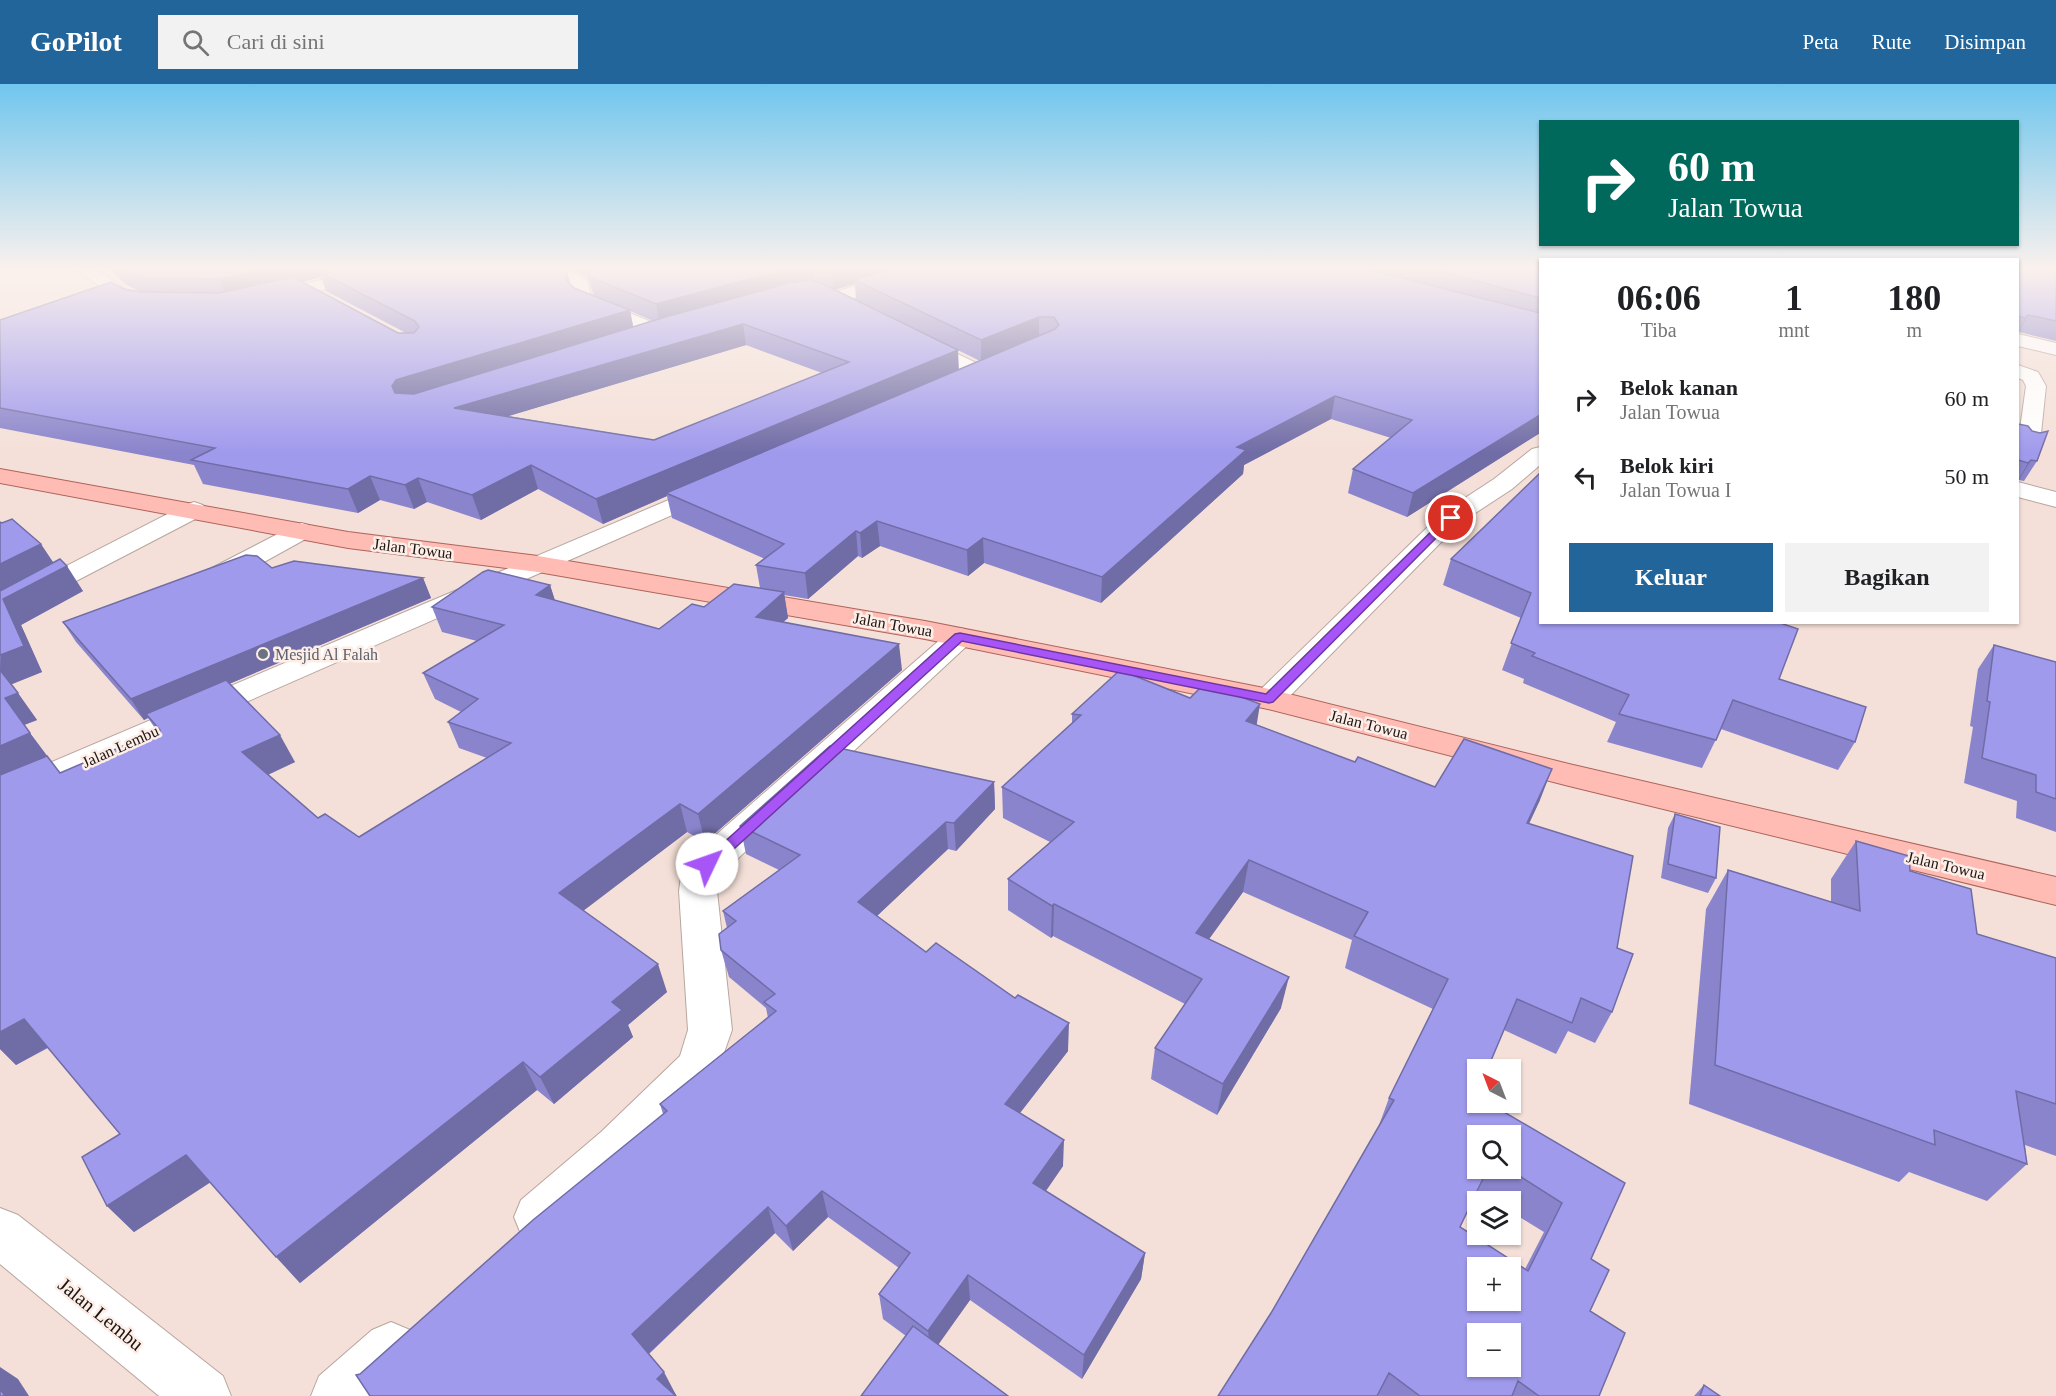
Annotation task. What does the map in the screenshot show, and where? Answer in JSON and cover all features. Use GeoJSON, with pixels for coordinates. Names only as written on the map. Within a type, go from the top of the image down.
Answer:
{"type":"FeatureCollection","features":[{"type":"Feature","properties":{"kind":"main road","name":"Jalan Towua"},"geometry":{"type":"LineString","coordinates":[[0,476],[195,510],[348,540],[538,564],[960,637],[1269,699],[1581,778],[2056,891]]}},
{"type":"Feature","properties":{"kind":"street"},"geometry":{"type":"LineString","coordinates":[[655,330],[659,332]]}},
{"type":"Feature","properties":{"kind":"street"},"geometry":{"type":"LineString","coordinates":[[626,342],[665,330]]}},
{"type":"Feature","properties":{"kind":"street"},"geometry":{"type":"LineString","coordinates":[[898,330],[990,368],[934,393]]}},
{"type":"Feature","properties":{"kind":"street"},"geometry":{"type":"LineString","coordinates":[[2019,340],[2056,349]]}},
{"type":"Feature","properties":{"kind":"street"},"geometry":{"type":"LineString","coordinates":[[2020,371],[2050,372],[2048,368],[2056,363]]}},
{"type":"Feature","properties":{"kind":"street"},"geometry":{"type":"LineString","coordinates":[[2020,371],[2031,376],[2036,386],[2029,443]]}},
{"type":"Feature","properties":{"kind":"street"},"geometry":{"type":"LineString","coordinates":[[1269,699],[1451,518],[1503,484],[1539,455]]}},
{"type":"Feature","properties":{"kind":"street","name":"Jalan Lembu"},"geometry":{"type":"LineString","coordinates":[[0,798],[725,483]]}},
{"type":"Feature","properties":{"kind":"street"},"geometry":{"type":"LineString","coordinates":[[2019,489],[2056,500]]}},
{"type":"Feature","properties":{"kind":"street"},"geometry":{"type":"LineString","coordinates":[[0,612],[43,587],[195,510]]}},
{"type":"Feature","properties":{"kind":"street"},"geometry":{"type":"LineString","coordinates":[[192,584],[232,569],[302,531]]}},
{"type":"Feature","properties":{"kind":"street"},"geometry":{"type":"LineString","coordinates":[[513,1240],[618,1147],[698,1067],[710,1030],[698,891],[700,876],[707,864],[960,637]]}},
{"type":"Feature","properties":{"kind":"street","name":"Jalan Lembu"},"geometry":{"type":"LineString","coordinates":[[1,1235],[203,1396]]}},
{"type":"Feature","properties":{"kind":"street"},"geometry":{"type":"LineString","coordinates":[[339,1396],[417,1326]]}},
{"type":"Feature","properties":{"kind":"building"},"geometry":{"type":"Polygon","coordinates":[[[0,330],[393,330],[398,333],[414,333],[416,330],[562,330],[396,380],[392,386],[395,393],[414,394],[622,330],[722,330],[454,408],[654,440],[849,362],[760,330],[918,330],[958,350],[596,499],[531,465],[472,495],[418,478],[405,485],[370,476],[348,489],[191,460],[215,448],[0,408],[0,330]]]}},
{"type":"Feature","properties":{"kind":"building"},"geometry":{"type":"Polygon","coordinates":[[[960,330],[1006,330],[981,340],[960,330]]]}},
{"type":"Feature","properties":{"kind":"building"},"geometry":{"type":"Polygon","coordinates":[[[1052,330],[1539,330],[1539,416],[1413,493],[1353,469],[1412,420],[1335,396],[1237,447],[1246,450],[1102,577],[983,538],[967,550],[877,521],[860,533],[856,531],[805,573],[756,565],[784,544],[666,493],[1052,330]]]}},
{"type":"Feature","properties":{"kind":"building"},"geometry":{"type":"Polygon","coordinates":[[[2019,424],[2028,426],[2032,431],[2040,433],[2048,431],[2037,461],[2031,460],[2028,463],[2019,460],[2019,424]]]}},
{"type":"Feature","properties":{"kind":"building"},"geometry":{"type":"Polygon","coordinates":[[[1539,474],[1539,624],[1783,624],[1798,629],[1779,679],[1866,707],[1855,742],[1733,700],[1716,740],[1619,714],[1629,695],[1532,656],[1535,653],[1511,643],[1531,593],[1451,559],[1539,474]]]}},
{"type":"Feature","properties":{"kind":"building"},"geometry":{"type":"Polygon","coordinates":[[[12,519],[41,544],[0,564],[0,522],[12,519]]]}},
{"type":"Feature","properties":{"kind":"building"},"geometry":{"type":"Polygon","coordinates":[[[246,555],[257,556],[272,568],[294,561],[423,578],[131,699],[63,622],[246,555]]]}},
{"type":"Feature","properties":{"kind":"building"},"geometry":{"type":"Polygon","coordinates":[[[60,559],[67,566],[3,599],[24,646],[0,655],[0,591],[60,559]]]}},
{"type":"Feature","properties":{"kind":"building"},"geometry":{"type":"Polygon","coordinates":[[[488,570],[550,585],[536,595],[659,629],[692,604],[704,607],[734,584],[784,592],[756,617],[899,644],[698,814],[680,804],[559,893],[658,964],[612,1002],[622,1010],[540,1077],[523,1062],[276,1257],[186,1155],[107,1206],[82,1157],[120,1134],[24,1019],[0,1032],[0,775],[47,756],[60,773],[160,730],[146,714],[226,680],[280,735],[242,752],[318,818],[325,814],[359,837],[511,743],[448,722],[478,699],[423,673],[504,625],[432,607],[488,570]]]}},
{"type":"Feature","properties":{"kind":"building"},"geometry":{"type":"Polygon","coordinates":[[[1994,645],[2056,662],[2056,799],[2036,792],[2036,775],[1982,758],[1990,702],[1987,701],[1994,645]]]}},
{"type":"Feature","properties":{"kind":"building"},"geometry":{"type":"Polygon","coordinates":[[[0,670],[18,693],[5,698],[30,733],[0,746],[0,670]]]}},
{"type":"Feature","properties":{"kind":"building"},"geometry":{"type":"Polygon","coordinates":[[[1120,670],[1190,698],[1205,683],[1260,704],[1246,721],[1355,762],[1358,757],[1435,787],[1464,739],[1552,769],[1527,823],[1633,856],[1617,948],[1633,954],[1612,1012],[1581,998],[1572,1023],[1517,999],[1492,1059],[1467,1059],[1467,1113],[1506,1113],[1625,1183],[1591,1259],[1609,1270],[1590,1311],[1625,1333],[1599,1396],[1539,1396],[1518,1381],[1512,1396],[1420,1396],[1389,1373],[1377,1396],[1218,1396],[1271,1313],[1394,1100],[1389,1098],[1448,979],[1354,936],[1368,912],[1249,860],[1196,933],[1289,977],[1223,1084],[1155,1048],[1202,979],[1054,904],[1052,906],[1008,879],[1074,822],[1002,787],[1081,715],[1072,714],[1120,670]]]}},
{"type":"Feature","properties":{"kind":"building"},"geometry":{"type":"Polygon","coordinates":[[[830,746],[994,782],[954,823],[946,822],[858,902],[926,952],[936,943],[1015,998],[1018,995],[1069,1023],[1005,1104],[1064,1140],[1033,1183],[1145,1253],[1084,1355],[968,1275],[928,1331],[879,1294],[910,1253],[822,1191],[786,1226],[768,1207],[632,1334],[664,1372],[657,1379],[676,1396],[370,1396],[356,1375],[360,1374],[533,1220],[667,1111],[660,1104],[776,1011],[764,1002],[775,994],[721,950],[719,934],[736,921],[723,911],[800,855],[740,826],[830,746]]]}},
{"type":"Feature","properties":{"kind":"building"},"geometry":{"type":"Polygon","coordinates":[[[1675,814],[1720,827],[1716,878],[1668,864],[1675,814]]]}},
{"type":"Feature","properties":{"kind":"building"},"geometry":{"type":"Polygon","coordinates":[[[1856,841],[1909,856],[1910,871],[1971,889],[1977,934],[2056,958],[2056,1104],[2016,1091],[2027,1164],[1934,1130],[1935,1145],[1715,1065],[1728,870],[1860,911],[1856,841]]]}},
{"type":"Feature","properties":{"kind":"building"},"geometry":{"type":"Polygon","coordinates":[[[913,1326],[1008,1396],[861,1396],[913,1326]]]}},
{"type":"Feature","properties":{"kind":"building"},"geometry":{"type":"Polygon","coordinates":[[[1704,1385],[1720,1396],[1700,1396],[1704,1385]]]}},
{"type":"Feature","properties":{"kind":"place","name":"Mesjid Al Falah"},"geometry":{"type":"Point","coordinates":[263,654]}},
{"type":"Feature","properties":{"kind":"route"},"geometry":{"type":"LineString","coordinates":[[707,864],[960,637],[1269,699],[1451,518]]}}]}
